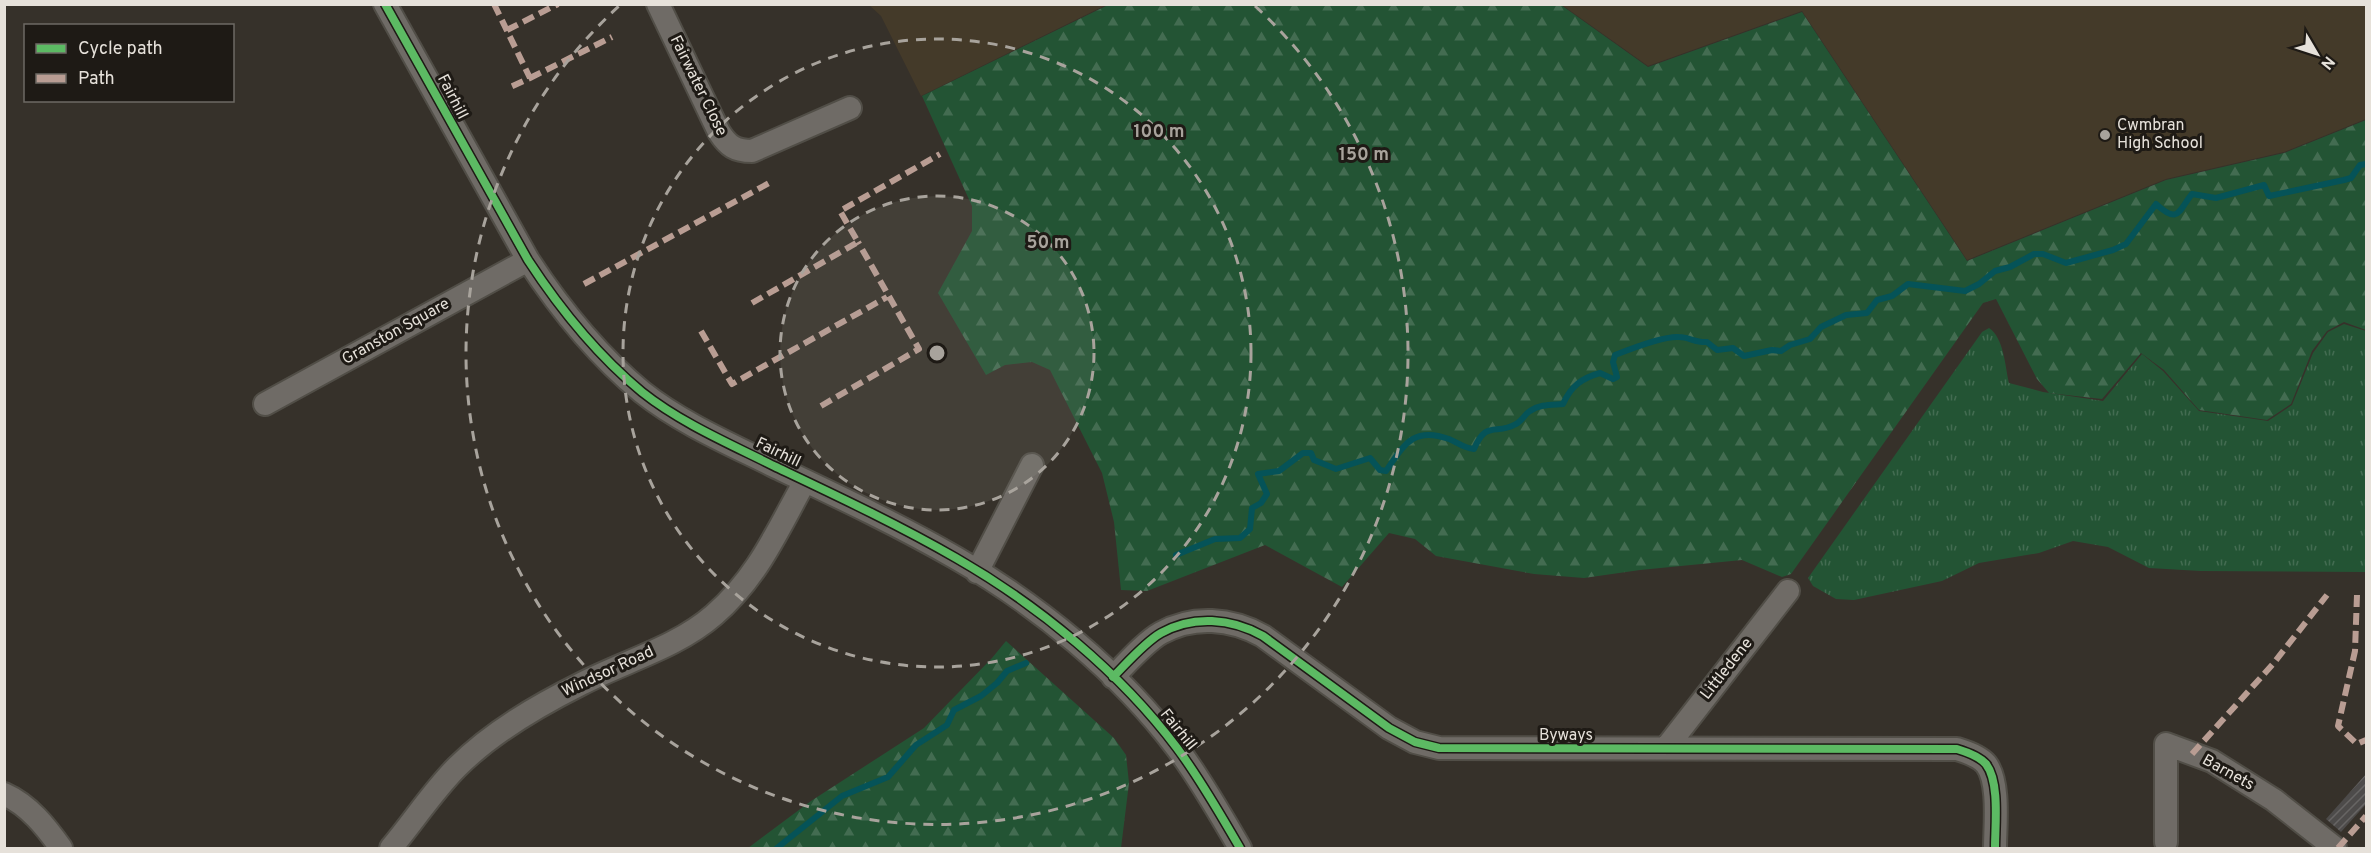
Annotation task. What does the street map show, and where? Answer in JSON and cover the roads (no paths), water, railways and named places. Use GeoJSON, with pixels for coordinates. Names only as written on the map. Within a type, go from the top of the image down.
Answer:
{"type":"FeatureCollection","features":[{"type":"Feature","properties":{"kind":"street","name":"Fairhill"},"geometry":{"type":"LineString","coordinates":[[385,4],[528,260],[553,298],[609,362],[644,393],[718,439],[935,547],[1025,602],[1050,621],[1138,701],[1176,747],[1208,792],[1240,849]]}},
{"type":"Feature","properties":{"kind":"street","name":"Fairwater Close"},"geometry":{"type":"LineString","coordinates":[[658,4],[719,132],[726,143],[738,151],[752,151],[850,108]]}},
{"type":"Feature","properties":{"kind":"street","name":"Granston Square"},"geometry":{"type":"LineString","coordinates":[[264,404],[528,260]]}},
{"type":"Feature","properties":{"kind":"street"},"geometry":{"type":"LineString","coordinates":[[978,572],[1032,465]]}},
{"type":"Feature","properties":{"kind":"street","name":"Windsor Road"},"geometry":{"type":"LineString","coordinates":[[391,849],[456,768],[494,735],[563,693],[696,630],[713,615],[747,583],[775,539],[805,481]]}},
{"type":"Feature","properties":{"kind":"street","name":"Littledene"},"geometry":{"type":"LineString","coordinates":[[1666,748],[1788,591]]}},
{"type":"Feature","properties":{"kind":"street","name":"Byways"},"geometry":{"type":"LineString","coordinates":[[1113,677],[1159,634],[1183,624],[1227,621],[1246,626],[1263,636],[1388,727],[1415,742],[1439,748],[1575,750],[1957,748],[1984,762],[1993,775],[1995,849]]}},
{"type":"Feature","properties":{"kind":"street","name":"Barnets"},"geometry":{"type":"LineString","coordinates":[[2166,842],[2166,744],[2212,761],[2274,800],[2335,849]]}},
{"type":"Feature","properties":{"kind":"street"},"geometry":{"type":"LineString","coordinates":[[4,794],[16,800],[46,826],[61,849]]}},
{"type":"Feature","properties":{"kind":"street"},"geometry":{"type":"LineString","coordinates":[[2304,849],[2306,824]]}},
{"type":"Feature","properties":{"kind":"waterway"},"geometry":{"type":"LineString","coordinates":[[1176,555],[1215,539],[1240,538],[1250,529],[1252,508],[1261,503],[1267,494],[1258,474],[1279,471],[1303,453],[1311,453],[1314,460],[1336,469],[1370,458],[1380,470],[1386,471],[1404,446],[1418,437],[1437,436],[1474,449],[1483,434],[1488,431],[1516,424],[1528,412],[1538,407],[1563,404],[1573,388],[1588,377],[1600,373],[1613,379],[1617,377],[1613,362],[1615,355],[1647,343],[1679,337],[1707,342],[1717,350],[1733,348],[1744,356],[1772,350],[1781,351],[1790,345],[1810,339],[1821,327],[1846,315],[1867,313],[1877,300],[1892,296],[1908,284],[1965,291],[1979,284],[1995,271],[2010,267],[2034,254],[2043,254],[2066,263],[2113,250],[2126,244],[2156,204],[2174,215],[2181,210],[2192,194],[2216,198],[2264,185],[2269,196],[2351,178],[2360,165],[2366,164]]}},
{"type":"Feature","properties":{"kind":"waterway"},"geometry":{"type":"LineString","coordinates":[[777,848],[842,796],[888,777],[916,745],[947,725],[954,710],[981,696],[1007,671],[1026,663]]}},
{"type":"Feature","properties":{"kind":"place","name":"Cwmbran High School"},"geometry":{"type":"Point","coordinates":[2105,135]}}]}
